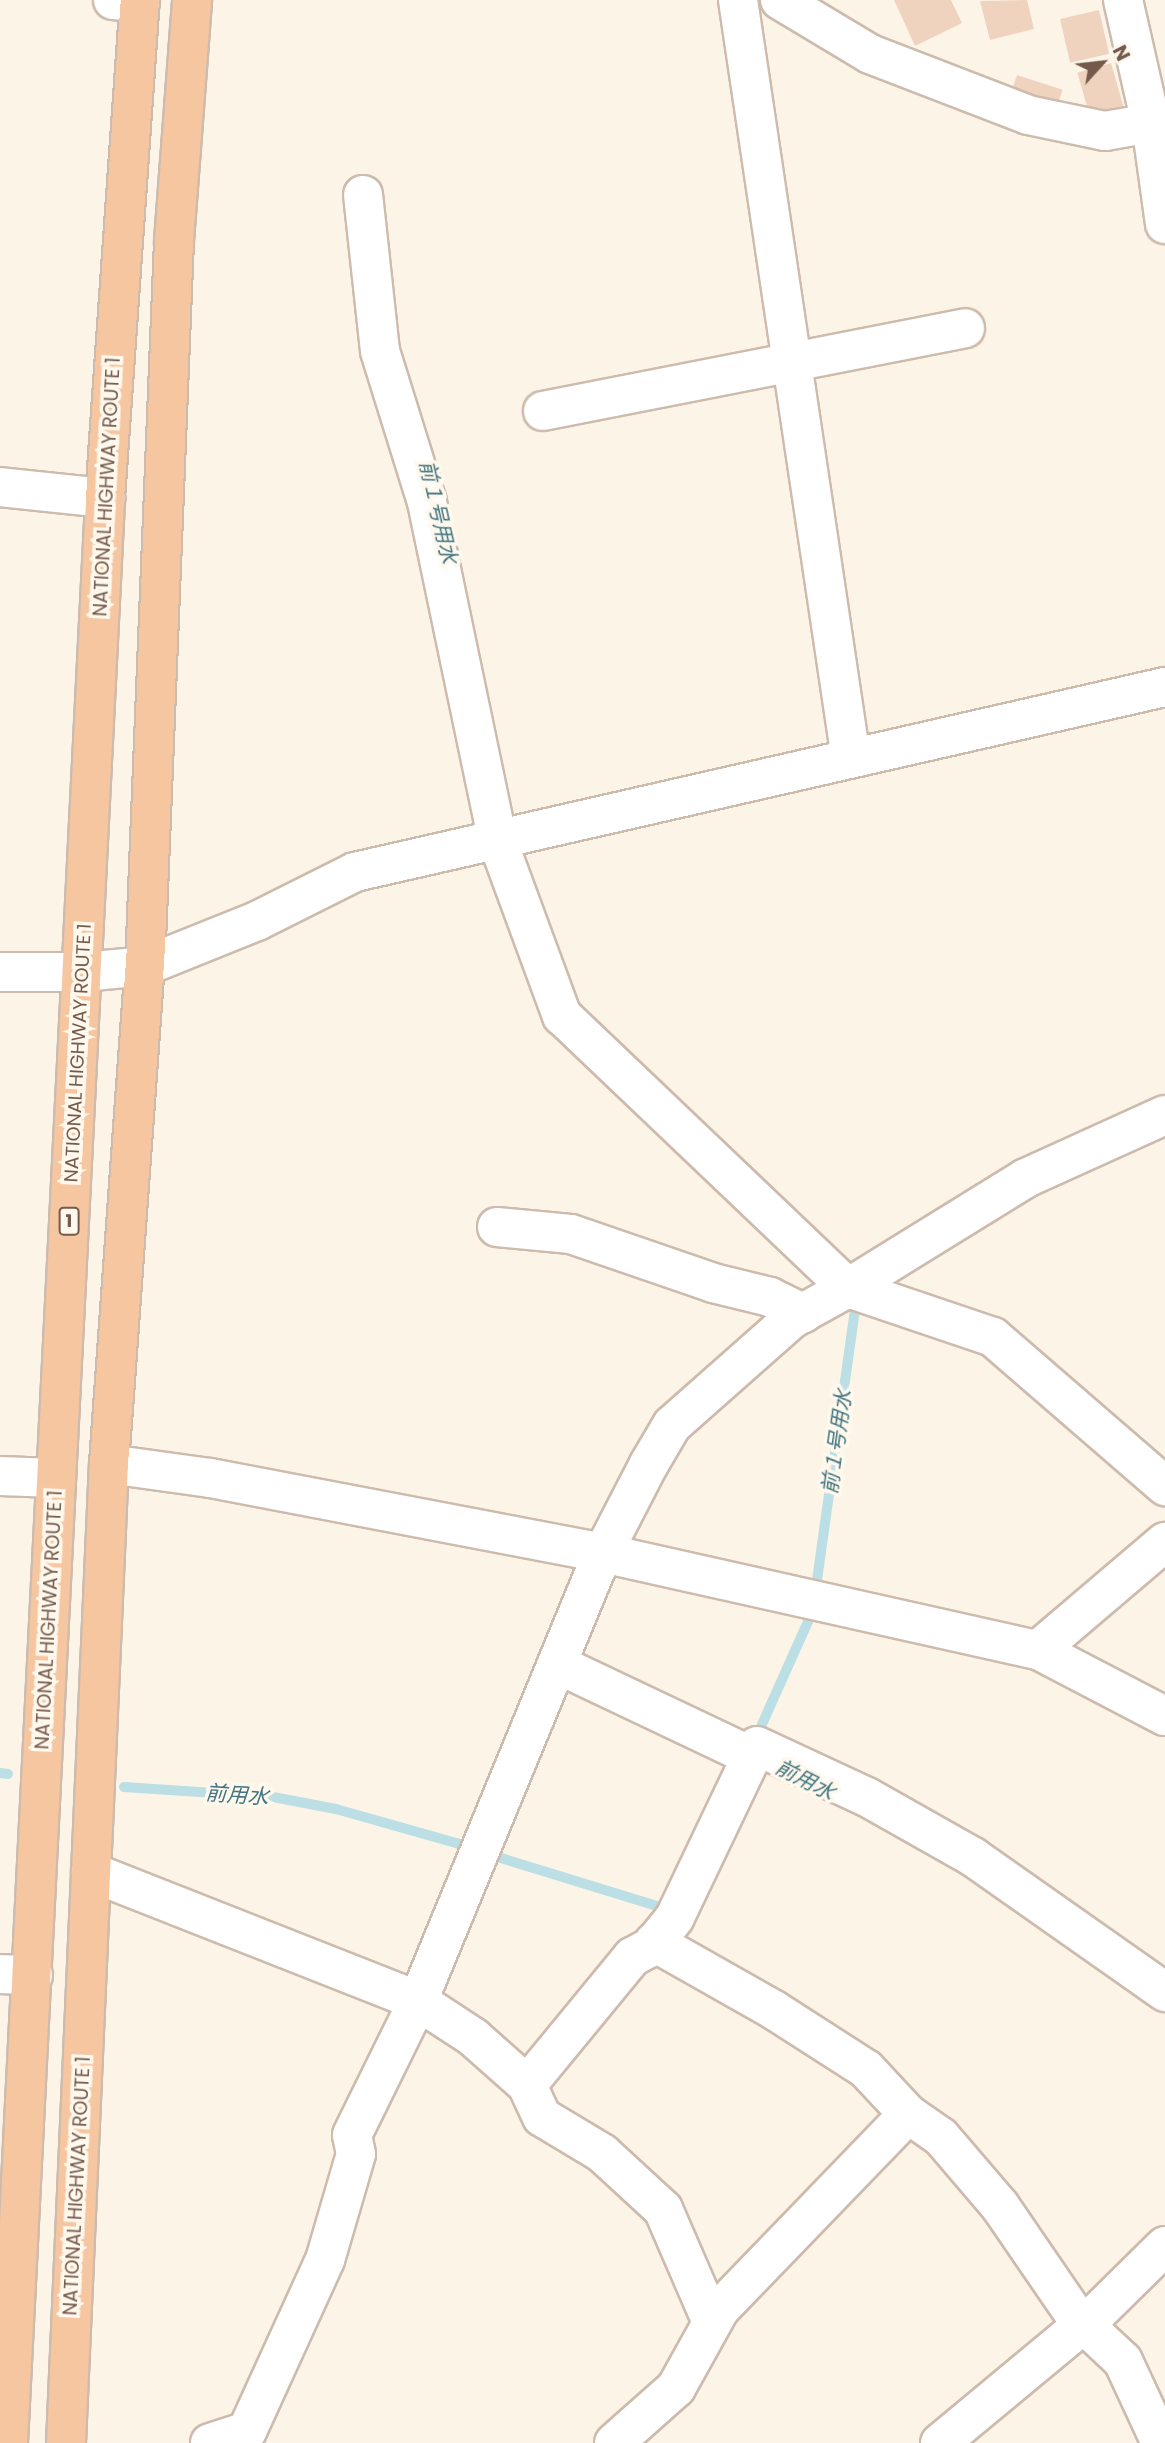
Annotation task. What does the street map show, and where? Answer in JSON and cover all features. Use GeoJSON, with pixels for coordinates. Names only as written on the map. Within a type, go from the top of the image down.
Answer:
{"type":"FeatureCollection","features":[{"type":"Feature","properties":{"kind":"highway","name":"NATIONAL HIGHWAY ROUTE 1"},"geometry":{"type":"LineString","coordinates":[[66,2443],[109,1464],[145,965],[174,241],[192,0]]}},
{"type":"Feature","properties":{"kind":"highway","name":"NATIONAL HIGHWAY ROUTE 1"},"geometry":{"type":"LineString","coordinates":[[8,2443],[16,1974],[55,1478],[131,1]]}},
{"type":"Feature","properties":{"kind":"street"},"geometry":{"type":"LineString","coordinates":[[738,0],[851,759]]}},
{"type":"Feature","properties":{"kind":"street"},"geometry":{"type":"LineString","coordinates":[[780,0],[870,54],[1028,116],[1105,131],[1150,123]]}},
{"type":"Feature","properties":{"kind":"street"},"geometry":{"type":"LineString","coordinates":[[1123,0],[1150,123],[1165,225]]}},
{"type":"Feature","properties":{"kind":"street"},"geometry":{"type":"LineString","coordinates":[[363,195],[380,351],[427,502],[498,842],[562,1016],[848,1288],[993,1337],[1165,1486]]}},
{"type":"Feature","properties":{"kind":"street"},"geometry":{"type":"LineString","coordinates":[[543,411],[965,328]]}},
{"type":"Feature","properties":{"kind":"street"},"geometry":{"type":"LineString","coordinates":[[0,487],[105,498]]}},
{"type":"Feature","properties":{"kind":"street"},"geometry":{"type":"LineString","coordinates":[[0,972],[83,972],[145,965],[257,921],[355,872],[498,842],[1165,687]]}},
{"type":"Feature","properties":{"kind":"street"},"geometry":{"type":"LineString","coordinates":[[210,2443],[247,2431],[325,2260],[356,2154],[352,2135],[418,2001],[603,1553],[672,1425],[803,1313],[1026,1178],[1165,1115]]}},
{"type":"Feature","properties":{"kind":"street"},"geometry":{"type":"LineString","coordinates":[[497,1227],[571,1234],[713,1283],[770,1297],[803,1313]]}},
{"type":"Feature","properties":{"kind":"street"},"geometry":{"type":"LineString","coordinates":[[109,1464],[209,1478],[603,1553],[1038,1650],[1165,1716]]}},
{"type":"Feature","properties":{"kind":"street"},"geometry":{"type":"LineString","coordinates":[[0,1476],[55,1478]]}},
{"type":"Feature","properties":{"kind":"street"},"geometry":{"type":"LineString","coordinates":[[1038,1650],[1165,1542]]}},
{"type":"Feature","properties":{"kind":"street"},"geometry":{"type":"LineString","coordinates":[[557,1664],[748,1753],[867,1797],[973,1857],[1165,1992]]}},
{"type":"Feature","properties":{"kind":"street"},"geometry":{"type":"LineString","coordinates":[[527,2085],[632,1957],[654,1942],[680,1906],[748,1753]]}},
{"type":"Feature","properties":{"kind":"street"},"geometry":{"type":"LineString","coordinates":[[91,1872],[418,2001],[473,2037],[527,2085],[542,2118],[602,2153],[663,2209],[712,2322]]}},
{"type":"Feature","properties":{"kind":"street"},"geometry":{"type":"LineString","coordinates":[[654,1942],[774,2010],[866,2069],[908,2114],[941,2137],[1000,2206],[1084,2324],[1123,2361],[1161,2443]]}},
{"type":"Feature","properties":{"kind":"street"},"geometry":{"type":"LineString","coordinates":[[614,2443],[676,2388],[712,2322],[908,2114]]}},
{"type":"Feature","properties":{"kind":"street"},"geometry":{"type":"LineString","coordinates":[[940,2443],[1084,2324],[1165,2246]]}},
{"type":"Feature","properties":{"kind":"building"},"geometry":{"type":"Polygon","coordinates":[[[894,0],[951,0],[962,23],[915,46],[894,0]]]}},
{"type":"Feature","properties":{"kind":"building"},"geometry":{"type":"Polygon","coordinates":[[[1027,0],[1034,29],[990,40],[980,1],[1027,0]]]}},
{"type":"Feature","properties":{"kind":"building"},"geometry":{"type":"Polygon","coordinates":[[[1099,10],[1109,54],[1070,63],[1060,19],[1099,10]]]}},
{"type":"Feature","properties":{"kind":"building"},"geometry":{"type":"Polygon","coordinates":[[[1111,63],[1124,107],[1090,117],[1077,73],[1111,63]]]}},
{"type":"Feature","properties":{"kind":"building"},"geometry":{"type":"Polygon","coordinates":[[[1017,75],[1063,90],[1056,112],[1010,97],[1017,75]]]}},
{"type":"Feature","properties":{"kind":"waterway","name":"前１号用水"},"geometry":{"type":"LineString","coordinates":[[817,1580],[856,1304]]}},
{"type":"Feature","properties":{"kind":"waterway","name":"前１号用水"},"geometry":{"type":"LineString","coordinates":[[755,1740],[809,1619]]}},
{"type":"Feature","properties":{"kind":"waterway","name":"前用水"},"geometry":{"type":"LineString","coordinates":[[0,1773],[8,1774]]}},
{"type":"Feature","properties":{"kind":"waterway","name":"前用水"},"geometry":{"type":"LineString","coordinates":[[124,1787],[273,1797],[336,1809],[470,1847]]}},
{"type":"Feature","properties":{"kind":"waterway","name":"前用水"},"geometry":{"type":"LineString","coordinates":[[488,1854],[667,1909],[669,1905]]}}]}
